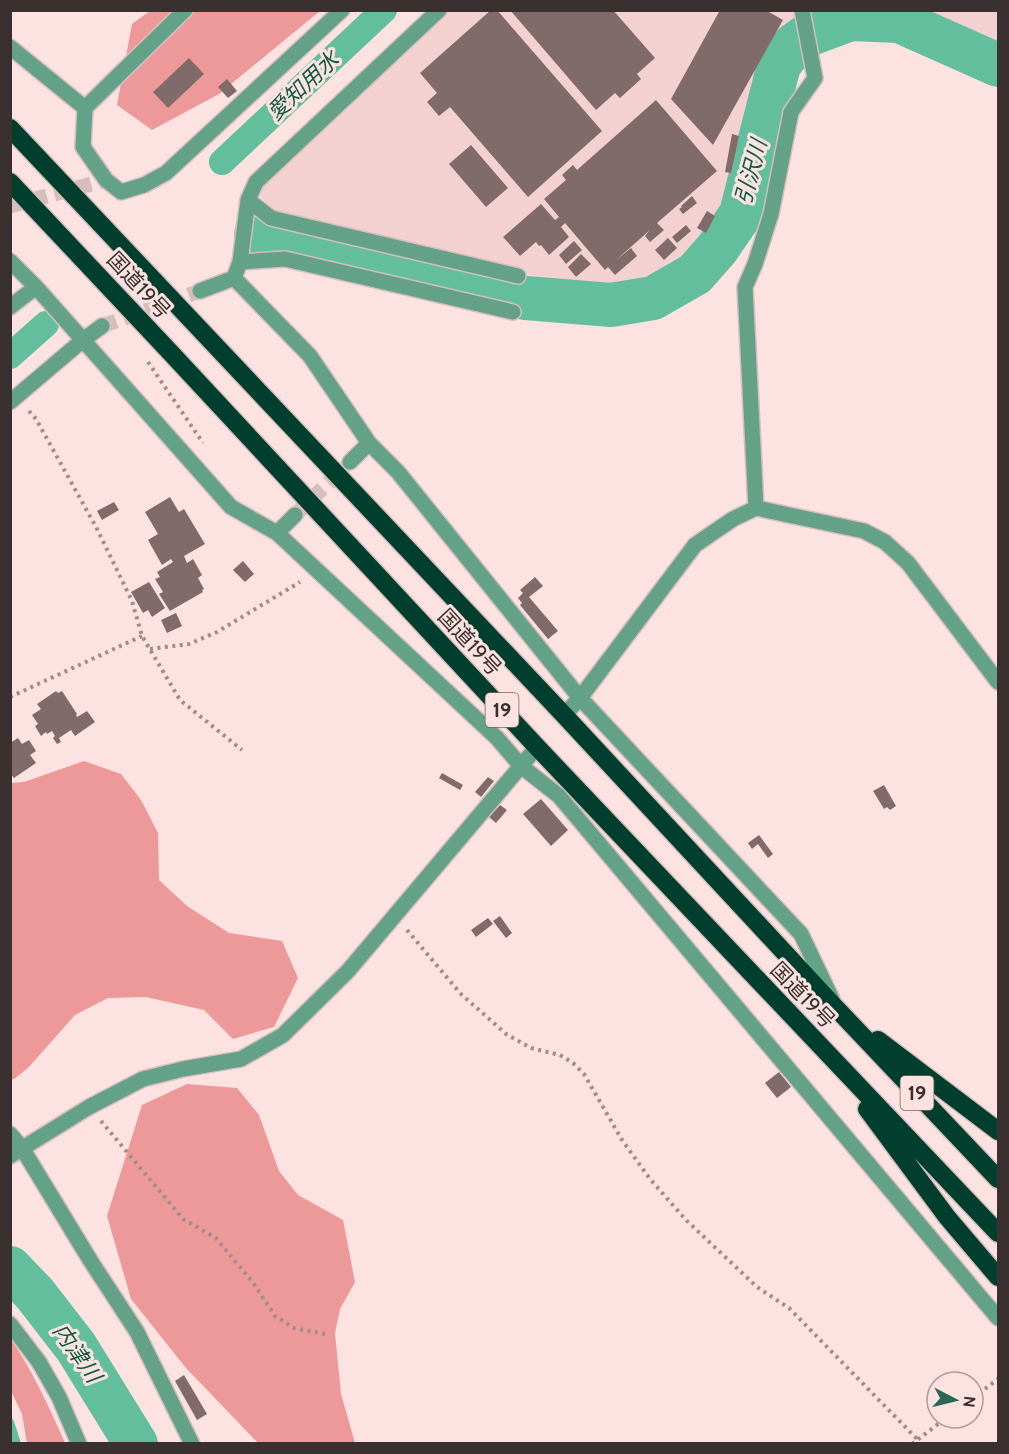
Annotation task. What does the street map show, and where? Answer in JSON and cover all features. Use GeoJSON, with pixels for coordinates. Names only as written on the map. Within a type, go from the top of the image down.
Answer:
{"type":"FeatureCollection","features":[{"type":"Feature","properties":{"kind":"highway","name":"国道19号"},"geometry":{"type":"LineString","coordinates":[[10,128],[999,1179]]}},
{"type":"Feature","properties":{"kind":"highway","name":"国道19号"},"geometry":{"type":"LineString","coordinates":[[10,182],[187,369],[537,747],[999,1233]]}},
{"type":"Feature","properties":{"kind":"highway"},"geometry":{"type":"LineString","coordinates":[[836,1008],[999,1131]]}},
{"type":"Feature","properties":{"kind":"highway"},"geometry":{"type":"LineString","coordinates":[[817,1043],[947,1216],[999,1277]]}},
{"type":"Feature","properties":{"kind":"street"},"geometry":{"type":"LineString","coordinates":[[185,10],[85,108],[83,147],[106,180],[121,192],[144,185],[166,173],[342,10]]}},
{"type":"Feature","properties":{"kind":"street"},"geometry":{"type":"LineString","coordinates":[[200,291],[234,278],[240,262],[248,200],[256,182],[439,10]]}},
{"type":"Feature","properties":{"kind":"street"},"geometry":{"type":"LineString","coordinates":[[756,508],[745,287],[771,214],[791,112],[815,78],[802,14]]}},
{"type":"Feature","properties":{"kind":"street"},"geometry":{"type":"LineString","coordinates":[[10,47],[85,108]]}},
{"type":"Feature","properties":{"kind":"street"},"geometry":{"type":"LineString","coordinates":[[248,200],[271,218],[518,276]]}},
{"type":"Feature","properties":{"kind":"street"},"geometry":{"type":"LineString","coordinates":[[240,262],[285,259],[513,312]]}},
{"type":"Feature","properties":{"kind":"street"},"geometry":{"type":"LineString","coordinates":[[10,261],[36,287],[231,507],[277,533],[497,738],[521,766],[559,796],[999,1318]]}},
{"type":"Feature","properties":{"kind":"street"},"geometry":{"type":"LineString","coordinates":[[234,278],[310,356],[369,443],[398,472],[580,698],[801,934],[836,1008]]}},
{"type":"Feature","properties":{"kind":"street"},"geometry":{"type":"LineString","coordinates":[[10,307],[36,287]]}},
{"type":"Feature","properties":{"kind":"street"},"geometry":{"type":"LineString","coordinates":[[13,400],[102,326]]}},
{"type":"Feature","properties":{"kind":"street"},"geometry":{"type":"LineString","coordinates":[[350,462],[369,443]]}},
{"type":"Feature","properties":{"kind":"street"},"geometry":{"type":"LineString","coordinates":[[564,715],[580,698],[695,545],[733,519],[756,508],[864,531],[885,542],[908,563],[999,682]]}},
{"type":"Feature","properties":{"kind":"street"},"geometry":{"type":"LineString","coordinates":[[277,533],[295,515]]}},
{"type":"Feature","properties":{"kind":"street"},"geometry":{"type":"LineString","coordinates":[[16,1152],[89,1107],[143,1079],[241,1059],[283,1035],[348,971],[537,747]]}},
{"type":"Feature","properties":{"kind":"street"},"geometry":{"type":"LineString","coordinates":[[10,1134],[16,1152],[137,1332],[192,1443]]}},
{"type":"Feature","properties":{"kind":"street"},"geometry":{"type":"LineString","coordinates":[[10,1324],[44,1371],[59,1397],[79,1443]]}},
{"type":"Feature","properties":{"kind":"path"},"geometry":{"type":"LineString","coordinates":[[13,400],[36,419],[96,527],[132,601],[142,636],[180,700],[242,750]]}},
{"type":"Feature","properties":{"kind":"path"},"geometry":{"type":"LineString","coordinates":[[150,649],[189,644],[217,632],[299,582],[320,574]]}},
{"type":"Feature","properties":{"kind":"path"},"geometry":{"type":"LineString","coordinates":[[10,697],[142,636]]}},
{"type":"Feature","properties":{"kind":"path"},"geometry":{"type":"LineString","coordinates":[[395,915],[461,994],[506,1034],[531,1048],[560,1055],[584,1074],[622,1140],[650,1179],[686,1220],[757,1287],[789,1308],[917,1439]]}},
{"type":"Feature","properties":{"kind":"path"},"geometry":{"type":"LineString","coordinates":[[89,1107],[183,1219],[216,1238],[254,1284],[275,1316],[294,1328],[325,1334]]}},
{"type":"Feature","properties":{"kind":"path"},"geometry":{"type":"LineString","coordinates":[[985,1389],[999,1379]]}},
{"type":"Feature","properties":{"kind":"path"},"geometry":{"type":"LineString","coordinates":[[912,1443],[929,1430]]}},
{"type":"Feature","properties":{"kind":"shaded area"},"geometry":{"type":"Polygon","coordinates":[[[150,11],[320,11],[219,94],[152,130],[117,105],[132,24],[150,11]]]}},
{"type":"Feature","properties":{"kind":"shaded area"},"geometry":{"type":"Polygon","coordinates":[[[445,11],[859,11],[813,21],[777,57],[752,117],[744,171],[736,198],[718,230],[679,267],[645,285],[624,292],[580,290],[522,273],[273,212],[258,193],[290,154],[445,11]]]}},
{"type":"Feature","properties":{"kind":"shaded area"},"geometry":{"type":"Polygon","coordinates":[[[898,11],[998,11],[998,59],[927,21],[898,11]]]}},
{"type":"Feature","properties":{"kind":"shaded area"},"geometry":{"type":"Polygon","coordinates":[[[84,761],[121,774],[141,800],[158,833],[159,880],[187,906],[229,933],[282,941],[298,978],[274,1027],[233,1039],[204,1010],[146,997],[108,998],[75,1015],[28,1068],[11,1080],[11,783],[24,782],[84,761]]]}},
{"type":"Feature","properties":{"kind":"shaded area"},"geometry":{"type":"Polygon","coordinates":[[[187,1084],[237,1088],[259,1115],[279,1171],[298,1195],[343,1220],[355,1282],[340,1309],[335,1333],[341,1394],[355,1443],[258,1443],[186,1368],[131,1299],[107,1216],[142,1105],[187,1084]]]}},
{"type":"Feature","properties":{"kind":"shaded area"},"geometry":{"type":"Polygon","coordinates":[[[10,1338],[33,1376],[65,1443],[27,1443],[22,1414],[11,1391],[10,1338]]]}},
{"type":"Feature","properties":{"kind":"building"},"geometry":{"type":"Polygon","coordinates":[[[491,10],[497,10],[602,131],[528,197],[450,107],[439,116],[427,102],[437,93],[420,73],[491,10]]]}},
{"type":"Feature","properties":{"kind":"building"},"geometry":{"type":"Polygon","coordinates":[[[510,10],[613,10],[655,58],[637,74],[641,79],[620,98],[615,93],[596,110],[510,10]]]}},
{"type":"Feature","properties":{"kind":"building"},"geometry":{"type":"Polygon","coordinates":[[[720,10],[770,10],[769,12],[783,20],[713,145],[671,99],[720,10]]]}},
{"type":"Feature","properties":{"kind":"building"},"geometry":{"type":"Polygon","coordinates":[[[189,58],[204,74],[168,108],[153,92],[189,58]]]}},
{"type":"Feature","properties":{"kind":"building"},"geometry":{"type":"Polygon","coordinates":[[[227,79],[237,91],[228,98],[218,87],[227,79]]]}},
{"type":"Feature","properties":{"kind":"building"},"geometry":{"type":"Polygon","coordinates":[[[656,100],[717,171],[657,223],[664,230],[650,242],[645,236],[650,230],[615,261],[631,248],[637,256],[615,275],[608,267],[605,270],[565,223],[561,227],[569,237],[549,255],[536,242],[520,256],[503,237],[541,204],[555,220],[559,217],[544,199],[566,180],[562,175],[573,165],[577,170],[656,100]]]}},
{"type":"Feature","properties":{"kind":"building"},"geometry":{"type":"Polygon","coordinates":[[[732,134],[739,136],[731,173],[725,172],[732,134]]]}},
{"type":"Feature","properties":{"kind":"building"},"geometry":{"type":"Polygon","coordinates":[[[471,145],[508,188],[486,207],[449,164],[471,145]]]}},
{"type":"Feature","properties":{"kind":"building"},"geometry":{"type":"Polygon","coordinates":[[[692,196],[697,203],[683,214],[679,209],[692,196]]]}},
{"type":"Feature","properties":{"kind":"building"},"geometry":{"type":"Polygon","coordinates":[[[707,211],[715,216],[706,233],[697,228],[707,211]]]}},
{"type":"Feature","properties":{"kind":"building"},"geometry":{"type":"Polygon","coordinates":[[[686,225],[691,231],[677,243],[672,237],[686,225]]]}},
{"type":"Feature","properties":{"kind":"building"},"geometry":{"type":"Polygon","coordinates":[[[668,238],[677,248],[664,260],[655,250],[668,238]]]}},
{"type":"Feature","properties":{"kind":"building"},"geometry":{"type":"Polygon","coordinates":[[[574,241],[582,250],[566,264],[559,255],[574,241]]]}},
{"type":"Feature","properties":{"kind":"building"},"geometry":{"type":"Polygon","coordinates":[[[581,254],[591,264],[576,277],[568,267],[581,254]]]}},
{"type":"Feature","properties":{"kind":"building"},"geometry":{"type":"Polygon","coordinates":[[[170,497],[179,512],[184,509],[205,544],[184,556],[187,563],[193,559],[202,575],[198,578],[204,589],[203,592],[170,611],[159,594],[163,592],[155,579],[160,577],[157,572],[173,562],[171,559],[162,565],[148,540],[158,534],[145,512],[170,497]]]}},
{"type":"Feature","properties":{"kind":"building"},"geometry":{"type":"Polygon","coordinates":[[[114,502],[119,510],[102,520],[97,511],[114,502]]]}},
{"type":"Feature","properties":{"kind":"building"},"geometry":{"type":"Polygon","coordinates":[[[243,561],[254,574],[245,582],[233,570],[243,561]]]}},
{"type":"Feature","properties":{"kind":"building"},"geometry":{"type":"Polygon","coordinates":[[[535,577],[543,586],[529,597],[558,631],[548,639],[520,605],[522,603],[518,598],[523,593],[520,590],[535,577]]]}},
{"type":"Feature","properties":{"kind":"building"},"geometry":{"type":"Polygon","coordinates":[[[149,582],[165,608],[152,617],[148,610],[143,613],[131,592],[149,582]]]}},
{"type":"Feature","properties":{"kind":"building"},"geometry":{"type":"Polygon","coordinates":[[[176,613],[182,626],[167,633],[161,620],[176,613]]]}},
{"type":"Feature","properties":{"kind":"building"},"geometry":{"type":"Polygon","coordinates":[[[56,691],[58,693],[62,691],[77,717],[87,711],[95,722],[75,736],[71,730],[59,738],[61,742],[57,744],[52,731],[41,736],[35,726],[38,724],[32,715],[41,709],[37,704],[56,691]]]}},
{"type":"Feature","properties":{"kind":"building"},"geometry":{"type":"Polygon","coordinates":[[[18,738],[22,744],[29,740],[36,751],[30,755],[36,763],[14,778],[10,773],[10,743],[18,738]]]}},
{"type":"Feature","properties":{"kind":"building"},"geometry":{"type":"Polygon","coordinates":[[[442,773],[463,785],[460,790],[439,778],[442,773]]]}},
{"type":"Feature","properties":{"kind":"building"},"geometry":{"type":"Polygon","coordinates":[[[488,777],[494,781],[481,797],[475,792],[488,777]]]}},
{"type":"Feature","properties":{"kind":"building"},"geometry":{"type":"Polygon","coordinates":[[[884,785],[896,806],[890,810],[887,807],[884,809],[873,791],[884,785]]]}},
{"type":"Feature","properties":{"kind":"building"},"geometry":{"type":"Polygon","coordinates":[[[541,799],[568,830],[551,846],[523,814],[541,799]]]}},
{"type":"Feature","properties":{"kind":"building"},"geometry":{"type":"Polygon","coordinates":[[[500,805],[507,810],[496,823],[489,817],[500,805]]]}},
{"type":"Feature","properties":{"kind":"building"},"geometry":{"type":"Polygon","coordinates":[[[759,835],[773,854],[768,858],[758,844],[752,849],[748,843],[759,835]]]}},
{"type":"Feature","properties":{"kind":"building"},"geometry":{"type":"Polygon","coordinates":[[[500,916],[512,933],[506,938],[493,921],[500,916]]]}},
{"type":"Feature","properties":{"kind":"building"},"geometry":{"type":"Polygon","coordinates":[[[488,918],[493,924],[476,937],[471,930],[488,918]]]}},
{"type":"Feature","properties":{"kind":"building"},"geometry":{"type":"Polygon","coordinates":[[[779,1072],[791,1087],[777,1098],[765,1083],[779,1072]]]}},
{"type":"Feature","properties":{"kind":"building"},"geometry":{"type":"Polygon","coordinates":[[[184,1375],[207,1414],[197,1420],[175,1381],[184,1375]]]}},
{"type":"Feature","properties":{"kind":"waterway","name":"愛知用水"},"geometry":{"type":"LineString","coordinates":[[222,162],[384,10]]}},
{"type":"Feature","properties":{"kind":"waterway","name":"引沢川"},"geometry":{"type":"LineString","coordinates":[[256,235],[526,298],[611,305],[653,298],[695,274],[717,249],[741,214],[779,65],[794,45],[808,35],[851,19],[899,21],[998,65]]}},
{"type":"Feature","properties":{"kind":"waterway","name":"愛知用水"},"geometry":{"type":"LineString","coordinates":[[10,356],[46,324]]}},
{"type":"Feature","properties":{"kind":"waterway","name":"内津川"},"geometry":{"type":"LineString","coordinates":[[10,1268],[35,1294],[76,1347],[136,1444]]}},
{"type":"Feature","properties":{"kind":"waterway"},"geometry":{"type":"LineString","coordinates":[[10,1422],[17,1444]]}},
{"type":"Feature","properties":{"kind":"tunnel"},"geometry":{"type":"LineString","coordinates":[[10,206],[106,180]]}},
{"type":"Feature","properties":{"kind":"tunnel"},"geometry":{"type":"LineString","coordinates":[[102,326],[200,291]]}},
{"type":"Feature","properties":{"kind":"tunnel"},"geometry":{"type":"LineString","coordinates":[[295,515],[345,467]]}}]}
